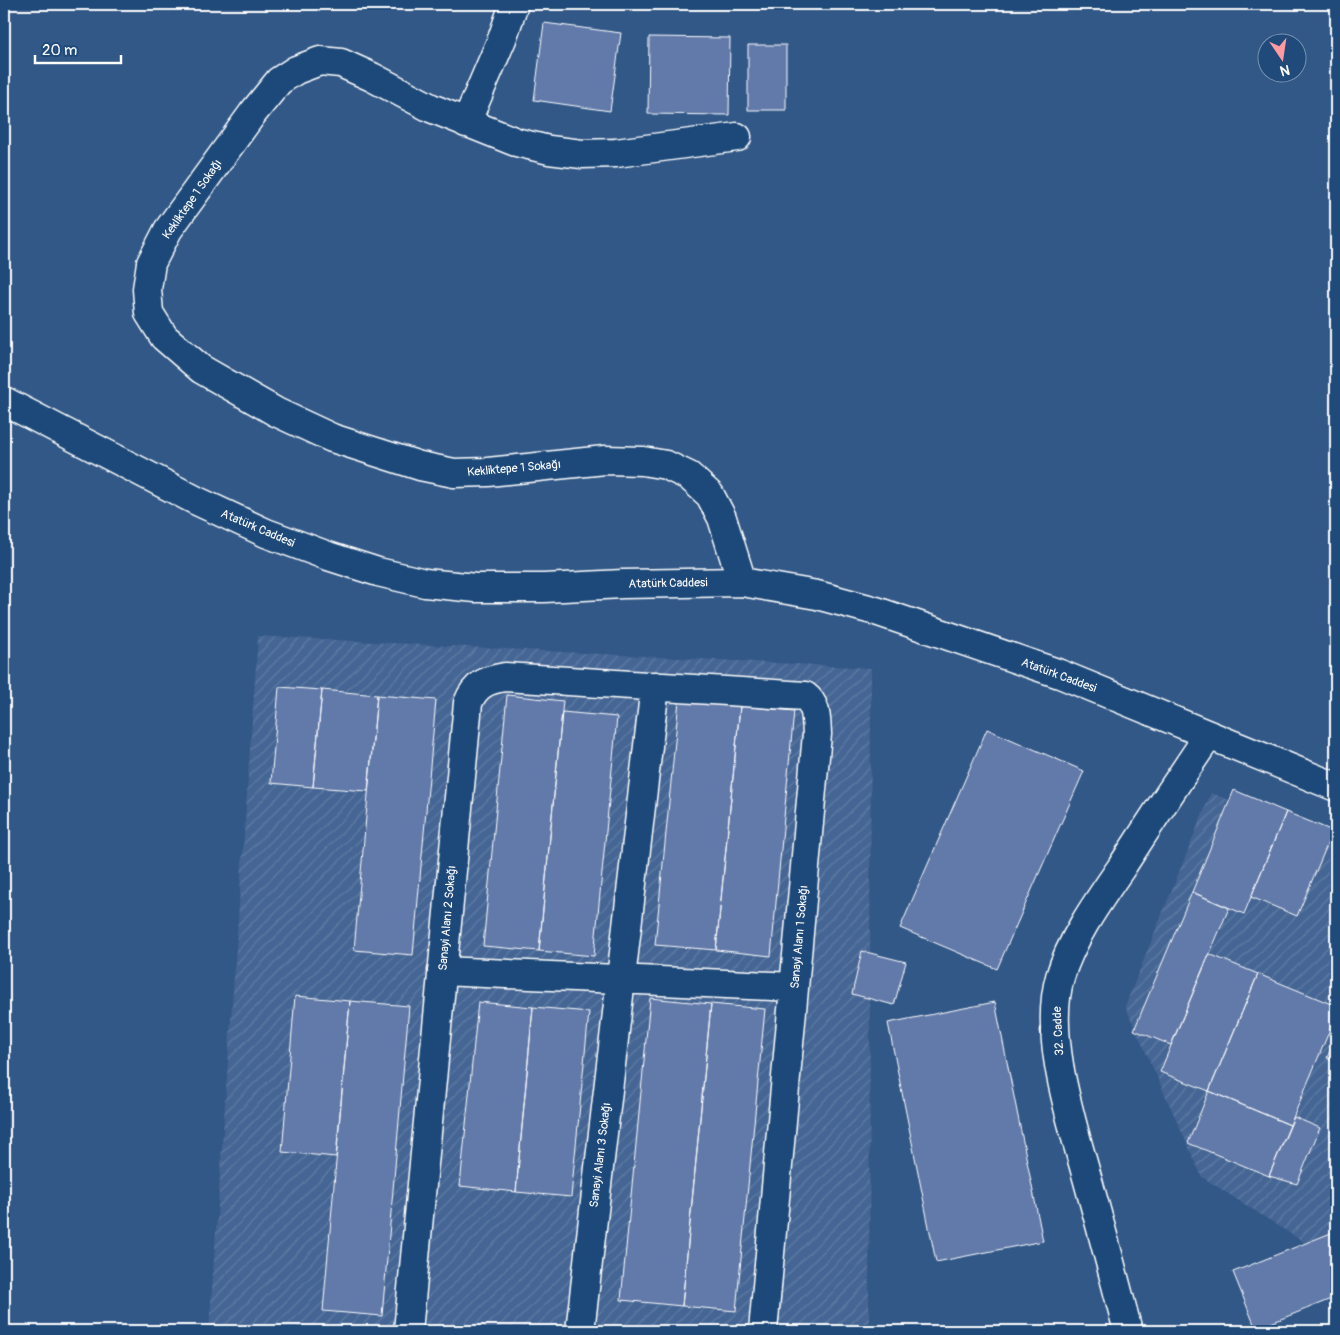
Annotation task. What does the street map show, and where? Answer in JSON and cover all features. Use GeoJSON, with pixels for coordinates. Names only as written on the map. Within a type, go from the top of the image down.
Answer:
{"type":"FeatureCollection","features":[{"type":"Feature","properties":{"kind":"street"},"geometry":{"type":"LineString","coordinates":[[466,123],[502,39],[514,4]]}},
{"type":"Feature","properties":{"kind":"street","name":"Kekliktepe 1 Sokağı"},"geometry":{"type":"LineString","coordinates":[[738,137],[616,152],[582,154],[549,150],[516,142],[430,108],[341,63],[320,61],[296,70],[279,81],[268,93],[168,230],[152,263],[147,289],[149,314],[164,337],[201,368],[276,412],[332,438],[420,466],[454,472],[488,472],[605,460],[643,461],[666,465],[689,476],[710,495],[722,518],[742,582]]}},
{"type":"Feature","properties":{"kind":"street","name":"Atatürk Caddesi"},"geometry":{"type":"LineString","coordinates":[[4,400],[206,505],[266,533],[378,572],[425,583],[476,588],[544,588],[623,584],[742,582],[817,595],[876,611],[1060,674],[1336,787]]}},
{"type":"Feature","properties":{"kind":"street","name":"Sanayi Alanı 2 Sokağı"},"geometry":{"type":"LineString","coordinates":[[408,1331],[468,703],[472,694],[480,685],[490,680],[505,677],[655,686]]}},
{"type":"Feature","properties":{"kind":"street","name":"Sanayi Alanı 3 Sokağı"},"geometry":{"type":"LineString","coordinates":[[580,1331],[655,686]]}},
{"type":"Feature","properties":{"kind":"street","name":"Sanayi Alanı 1 Sokağı"},"geometry":{"type":"LineString","coordinates":[[655,686],[804,696],[810,700],[814,707],[817,734],[763,1331]]}},
{"type":"Feature","properties":{"kind":"street","name":"32. Cadde"},"geometry":{"type":"LineString","coordinates":[[1128,1331],[1070,1113],[1056,1042],[1055,1006],[1060,977],[1072,946],[1100,898],[1209,735]]}},
{"type":"Feature","properties":{"kind":"street"},"geometry":{"type":"LineString","coordinates":[[442,971],[794,987]]}},
{"type":"Feature","properties":{"kind":"shaded area"},"geometry":{"type":"Polygon","coordinates":[[[258,636],[871,668],[869,1331],[209,1331],[258,636]]]}},
{"type":"Feature","properties":{"kind":"shaded area"},"geometry":{"type":"Polygon","coordinates":[[[1211,793],[1336,840],[1336,1263],[1202,1177],[1125,1006],[1211,793]]]}},
{"type":"Feature","properties":{"kind":"building"},"geometry":{"type":"Polygon","coordinates":[[[544,23],[621,33],[610,111],[534,100],[544,23]]]}},
{"type":"Feature","properties":{"kind":"building"},"geometry":{"type":"Polygon","coordinates":[[[649,37],[730,38],[729,115],[648,114],[649,37]]]}},
{"type":"Feature","properties":{"kind":"building"},"geometry":{"type":"Polygon","coordinates":[[[748,45],[786,45],[786,110],[748,110],[748,45]]]}},
{"type":"Feature","properties":{"kind":"building"},"geometry":{"type":"Polygon","coordinates":[[[279,687],[322,690],[313,787],[271,783],[279,687]]]}},
{"type":"Feature","properties":{"kind":"building"},"geometry":{"type":"Polygon","coordinates":[[[322,690],[377,695],[368,791],[313,787],[322,690]]]}},
{"type":"Feature","properties":{"kind":"building"},"geometry":{"type":"Polygon","coordinates":[[[377,695],[436,700],[413,955],[354,950],[377,695]]]}},
{"type":"Feature","properties":{"kind":"building"},"geometry":{"type":"Polygon","coordinates":[[[507,695],[563,701],[539,951],[483,946],[507,695]]]}},
{"type":"Feature","properties":{"kind":"building"},"geometry":{"type":"Polygon","coordinates":[[[679,700],[740,706],[716,950],[655,945],[679,700]]]}},
{"type":"Feature","properties":{"kind":"building"},"geometry":{"type":"Polygon","coordinates":[[[740,706],[794,711],[771,956],[716,950],[740,706]]]}},
{"type":"Feature","properties":{"kind":"building"},"geometry":{"type":"Polygon","coordinates":[[[562,712],[617,717],[594,956],[539,951],[562,712]]]}},
{"type":"Feature","properties":{"kind":"building"},"geometry":{"type":"Polygon","coordinates":[[[987,729],[1084,771],[997,969],[900,928],[987,729]]]}},
{"type":"Feature","properties":{"kind":"building"},"geometry":{"type":"Polygon","coordinates":[[[1234,790],[1286,812],[1244,914],[1192,892],[1234,790]]]}},
{"type":"Feature","properties":{"kind":"building"},"geometry":{"type":"Polygon","coordinates":[[[1286,812],[1333,831],[1297,916],[1251,897],[1286,812]]]}},
{"type":"Feature","properties":{"kind":"building"},"geometry":{"type":"Polygon","coordinates":[[[1192,892],[1229,908],[1171,1045],[1134,1030],[1192,892]]]}},
{"type":"Feature","properties":{"kind":"building"},"geometry":{"type":"Polygon","coordinates":[[[862,951],[906,962],[894,1005],[852,994],[862,951]]]}},
{"type":"Feature","properties":{"kind":"building"},"geometry":{"type":"Polygon","coordinates":[[[1209,954],[1258,974],[1209,1091],[1160,1072],[1209,954]]]}},
{"type":"Feature","properties":{"kind":"building"},"geometry":{"type":"Polygon","coordinates":[[[1258,974],[1336,1006],[1336,1015],[1290,1125],[1209,1091],[1258,974]]]}},
{"type":"Feature","properties":{"kind":"building"},"geometry":{"type":"Polygon","coordinates":[[[295,996],[350,1001],[336,1157],[282,1152],[295,996]]]}},
{"type":"Feature","properties":{"kind":"building"},"geometry":{"type":"Polygon","coordinates":[[[650,998],[711,1004],[682,1306],[621,1300],[650,998]]]}},
{"type":"Feature","properties":{"kind":"building"},"geometry":{"type":"Polygon","coordinates":[[[350,1001],[409,1006],[382,1316],[323,1311],[350,1001]]]}},
{"type":"Feature","properties":{"kind":"building"},"geometry":{"type":"Polygon","coordinates":[[[478,1002],[533,1007],[516,1192],[460,1186],[478,1002]]]}},
{"type":"Feature","properties":{"kind":"building"},"geometry":{"type":"Polygon","coordinates":[[[995,1002],[1043,1241],[936,1262],[888,1023],[995,1002]]]}},
{"type":"Feature","properties":{"kind":"building"},"geometry":{"type":"Polygon","coordinates":[[[711,1004],[765,1009],[736,1311],[682,1306],[711,1004]]]}},
{"type":"Feature","properties":{"kind":"building"},"geometry":{"type":"Polygon","coordinates":[[[533,1007],[589,1012],[571,1197],[516,1192],[533,1007]]]}},
{"type":"Feature","properties":{"kind":"building"},"geometry":{"type":"Polygon","coordinates":[[[1336,1036],[1336,1062],[1327,1058],[1336,1036]]]}},
{"type":"Feature","properties":{"kind":"building"},"geometry":{"type":"Polygon","coordinates":[[[1209,1091],[1290,1125],[1269,1176],[1188,1143],[1209,1091]]]}},
{"type":"Feature","properties":{"kind":"building"},"geometry":{"type":"Polygon","coordinates":[[[1294,1117],[1320,1128],[1297,1184],[1269,1176],[1294,1117]]]}},
{"type":"Feature","properties":{"kind":"building"},"geometry":{"type":"Polygon","coordinates":[[[1336,1231],[1336,1297],[1256,1329],[1233,1272],[1336,1231]]]}}]}
